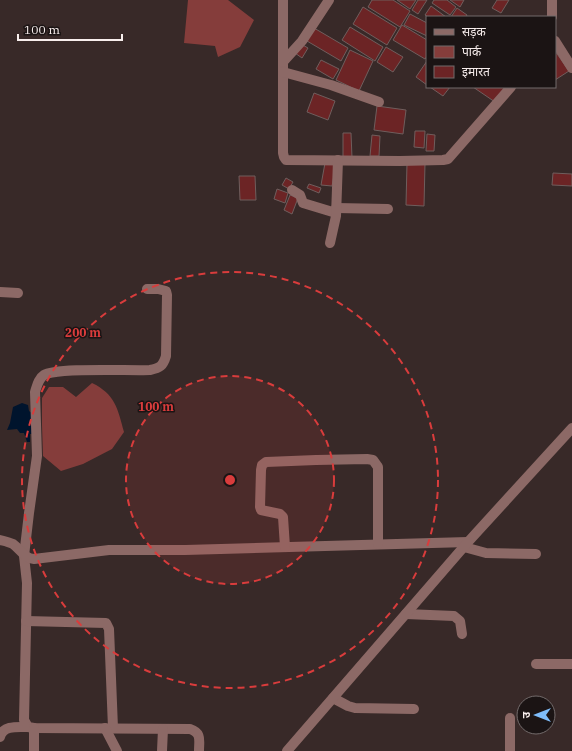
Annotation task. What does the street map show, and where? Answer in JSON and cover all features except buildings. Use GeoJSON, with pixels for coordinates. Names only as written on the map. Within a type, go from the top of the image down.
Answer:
{"type":"FeatureCollection","features":[{"type":"Feature","properties":{"kind":"street"},"geometry":{"type":"LineString","coordinates":[[283,0],[284,157],[290,160],[400,161],[448,159],[510,88]]}},
{"type":"Feature","properties":{"kind":"street"},"geometry":{"type":"LineString","coordinates":[[284,67],[329,0]]}},
{"type":"Feature","properties":{"kind":"street"},"geometry":{"type":"LineString","coordinates":[[552,0],[552,16]]}},
{"type":"Feature","properties":{"kind":"street"},"geometry":{"type":"LineString","coordinates":[[556,43],[572,68]]}},
{"type":"Feature","properties":{"kind":"street"},"geometry":{"type":"LineString","coordinates":[[284,67],[379,102]]}},
{"type":"Feature","properties":{"kind":"street"},"geometry":{"type":"LineString","coordinates":[[330,243],[336,211],[338,160]]}},
{"type":"Feature","properties":{"kind":"street"},"geometry":{"type":"LineString","coordinates":[[292,190],[300,195],[303,203],[336,211],[388,209]]}},
{"type":"Feature","properties":{"kind":"street"},"geometry":{"type":"LineString","coordinates":[[34,751],[31,727],[24,720],[27,583],[24,556],[28,513],[37,456],[35,392],[39,380],[44,375],[49,373],[69,371],[150,370],[160,368],[163,365],[166,356],[167,295],[166,291],[163,290],[148,289]]}},
{"type":"Feature","properties":{"kind":"street"},"geometry":{"type":"LineString","coordinates":[[0,292],[18,293]]}},
{"type":"Feature","properties":{"kind":"street"},"geometry":{"type":"LineString","coordinates":[[287,751],[466,544],[572,428]]}},
{"type":"Feature","properties":{"kind":"street"},"geometry":{"type":"LineString","coordinates":[[286,547],[283,517],[280,514],[262,510],[260,507],[260,470],[262,465],[266,462],[373,460],[378,467],[378,544]]}},
{"type":"Feature","properties":{"kind":"street"},"geometry":{"type":"LineString","coordinates":[[0,540],[12,543],[24,556],[34,560],[109,550],[185,550],[378,544],[466,544],[486,553],[536,554]]}},
{"type":"Feature","properties":{"kind":"street"},"geometry":{"type":"LineString","coordinates":[[406,614],[454,616],[460,621],[462,634]]}},
{"type":"Feature","properties":{"kind":"street"},"geometry":{"type":"LineString","coordinates":[[26,621],[106,623],[109,629],[109,728],[117,751]]}},
{"type":"Feature","properties":{"kind":"street"},"geometry":{"type":"LineString","coordinates":[[536,664],[572,664]]}},
{"type":"Feature","properties":{"kind":"street"},"geometry":{"type":"LineString","coordinates":[[333,698],[355,708],[414,709]]}},
{"type":"Feature","properties":{"kind":"street"},"geometry":{"type":"LineString","coordinates":[[510,718],[510,751]]}},
{"type":"Feature","properties":{"kind":"street"},"geometry":{"type":"LineString","coordinates":[[0,737],[1,732],[5,729],[31,727],[190,729],[194,730],[199,736],[199,751]]}},
{"type":"Feature","properties":{"kind":"street"},"geometry":{"type":"LineString","coordinates":[[162,751],[163,729]]}},
{"type":"Feature","properties":{"kind":"green space"},"geometry":{"type":"Polygon","coordinates":[[[188,0],[228,0],[254,20],[240,47],[218,57],[215,46],[184,43],[188,0]]]}},
{"type":"Feature","properties":{"kind":"green space"},"geometry":{"type":"Polygon","coordinates":[[[92,383],[100,387],[111,397],[120,416],[124,432],[112,449],[83,464],[61,471],[43,456],[42,398],[49,387],[63,387],[76,397],[92,383]]]}},
{"type":"Feature","properties":{"kind":"water"},"geometry":{"type":"Polygon","coordinates":[[[22,403],[28,405],[29,411],[33,414],[31,418],[33,421],[34,434],[30,434],[30,442],[27,442],[24,433],[20,433],[17,429],[7,430],[13,407],[22,403]]]}}]}
